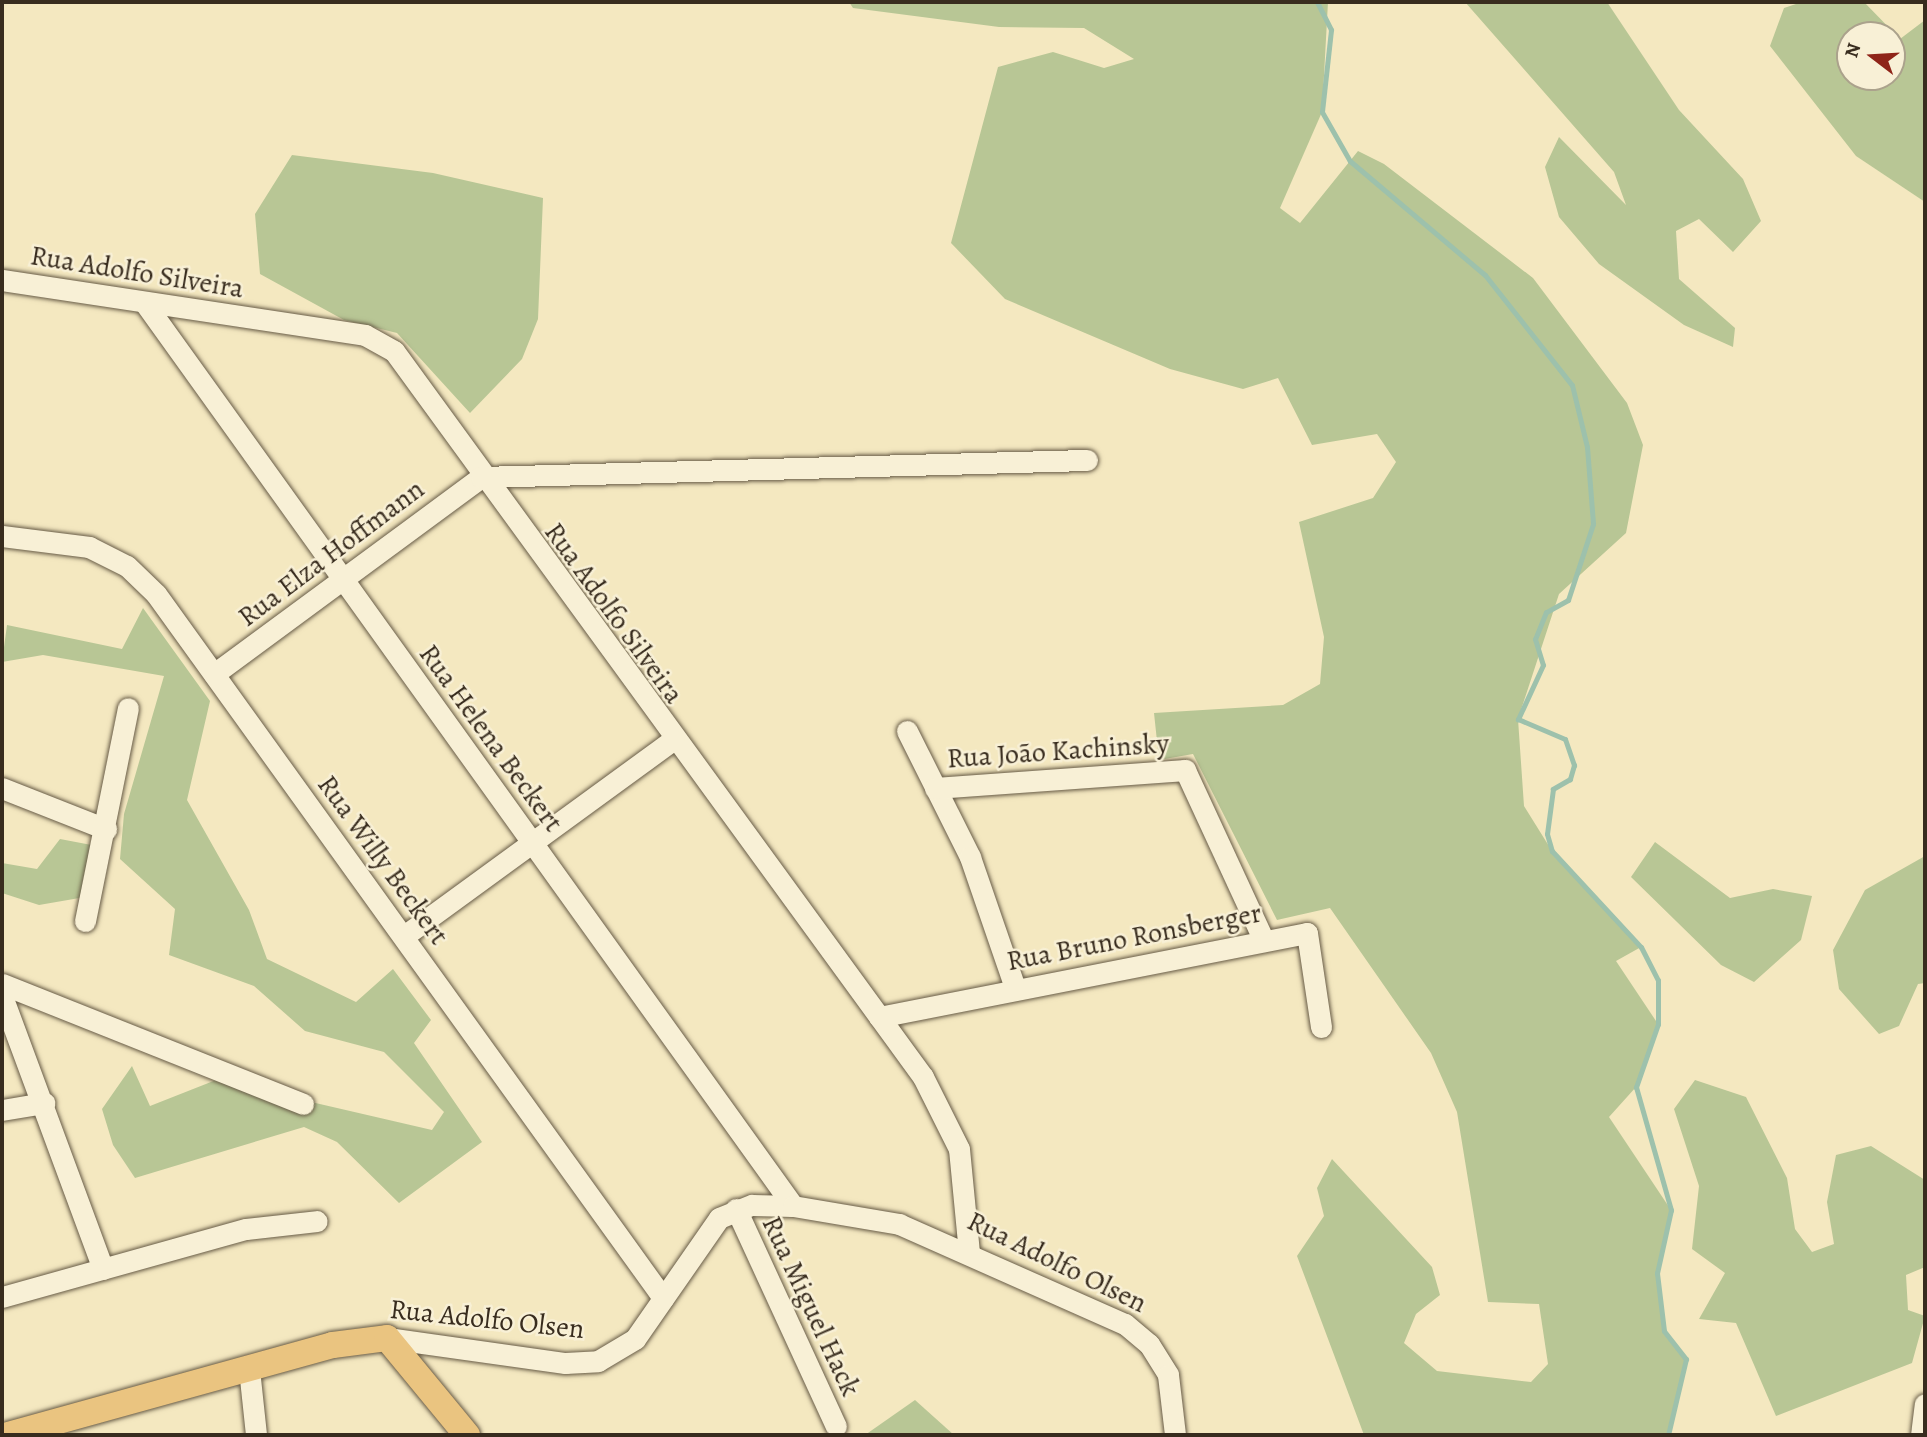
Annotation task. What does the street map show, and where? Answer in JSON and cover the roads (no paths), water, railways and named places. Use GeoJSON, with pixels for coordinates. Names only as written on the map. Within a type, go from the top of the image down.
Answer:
{"type":"FeatureCollection","features":[{"type":"Feature","properties":{"kind":"main road","name":"Rua Adolfo Olsen"},"geometry":{"type":"LineString","coordinates":[[8,1435],[355,1340],[387,1338]]}},
{"type":"Feature","properties":{"kind":"main road"},"geometry":{"type":"LineString","coordinates":[[387,1338],[467,1435]]}},
{"type":"Feature","properties":{"kind":"street","name":"Rua Adolfo Silveira"},"geometry":{"type":"LineString","coordinates":[[2,280],[376,339],[403,364],[481,477],[879,1017],[951,1127],[964,1182],[969,1252]]}},
{"type":"Feature","properties":{"kind":"street","name":"Rua Helena Beckert"},"geometry":{"type":"LineString","coordinates":[[144,302],[793,1206]]}},
{"type":"Feature","properties":{"kind":"street"},"geometry":{"type":"LineString","coordinates":[[481,477],[1087,460]]}},
{"type":"Feature","properties":{"kind":"street","name":"Rua Elza Hoffmann"},"geometry":{"type":"LineString","coordinates":[[214,674],[481,477]]}},
{"type":"Feature","properties":{"kind":"street","name":"Rua Willy Beckert"},"geometry":{"type":"LineString","coordinates":[[2,536],[89,547],[127,566],[156,594],[663,1298]]}},
{"type":"Feature","properties":{"kind":"street"},"geometry":{"type":"LineString","coordinates":[[85,921],[106,830],[128,708]]}},
{"type":"Feature","properties":{"kind":"street"},"geometry":{"type":"LineString","coordinates":[[907,731],[970,857],[1015,988]]}},
{"type":"Feature","properties":{"kind":"street"},"geometry":{"type":"LineString","coordinates":[[404,936],[673,740]]}},
{"type":"Feature","properties":{"kind":"street","name":"Rua João Kachinsky"},"geometry":{"type":"LineString","coordinates":[[935,788],[1185,770],[1264,942]]}},
{"type":"Feature","properties":{"kind":"street"},"geometry":{"type":"LineString","coordinates":[[2,788],[106,830]]}},
{"type":"Feature","properties":{"kind":"street","name":"Rua Bruno Ronsberger"},"geometry":{"type":"LineString","coordinates":[[879,1017],[1015,988],[1307,933],[1321,1027]]}},
{"type":"Feature","properties":{"kind":"street"},"geometry":{"type":"LineString","coordinates":[[2,984],[303,1104]]}},
{"type":"Feature","properties":{"kind":"street"},"geometry":{"type":"LineString","coordinates":[[2,996],[44,1103],[103,1269]]}},
{"type":"Feature","properties":{"kind":"street"},"geometry":{"type":"LineString","coordinates":[[2,1110],[44,1103]]}},
{"type":"Feature","properties":{"kind":"street","name":"Rua Adolfo Olsen"},"geometry":{"type":"LineString","coordinates":[[387,1338],[565,1363],[598,1361],[635,1339],[709,1227],[736,1209],[793,1206],[876,1217],[969,1252],[1139,1334],[1168,1375],[1174,1435]]}},
{"type":"Feature","properties":{"kind":"street","name":"Rua Miguel Hack"},"geometry":{"type":"LineString","coordinates":[[736,1209],[836,1426]]}},
{"type":"Feature","properties":{"kind":"street"},"geometry":{"type":"LineString","coordinates":[[2,1297],[246,1229],[317,1222]]}},
{"type":"Feature","properties":{"kind":"street"},"geometry":{"type":"LineString","coordinates":[[248,1369],[256,1435]]}},
{"type":"Feature","properties":{"kind":"street"},"geometry":{"type":"LineString","coordinates":[[1921,1435],[1925,1404]]}},
{"type":"Feature","properties":{"kind":"waterway"},"geometry":{"type":"LineString","coordinates":[[1317,2],[1331,30],[1322,112],[1350,161],[1485,275],[1572,385],[1587,447],[1593,524],[1568,600],[1546,612],[1535,639],[1543,665],[1518,719],[1565,739],[1574,765],[1570,779],[1553,789],[1547,834],[1552,851],[1641,947],[1658,980],[1658,1024],[1636,1087],[1671,1210],[1657,1273],[1664,1331],[1686,1359],[1668,1435]]}}]}
